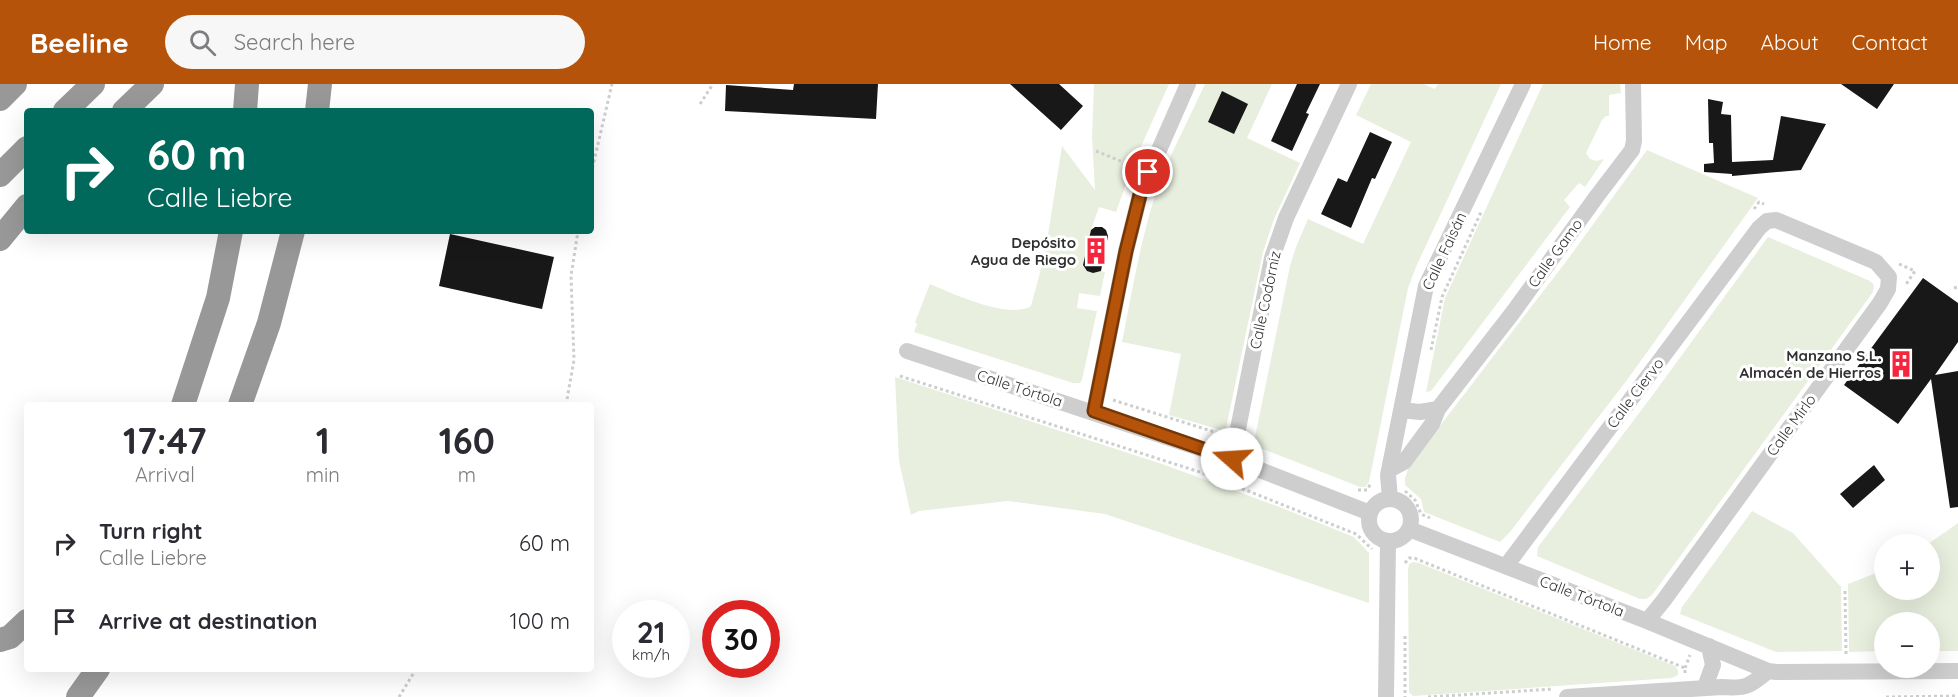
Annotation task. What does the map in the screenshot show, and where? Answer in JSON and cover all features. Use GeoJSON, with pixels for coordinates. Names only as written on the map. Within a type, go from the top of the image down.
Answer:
{"type":"FeatureCollection","features":[{"type":"Feature","properties":{"kind":"highway"},"geometry":{"type":"LineString","coordinates":[[0,99],[15,84]]}},
{"type":"Feature","properties":{"kind":"highway"},"geometry":{"type":"LineString","coordinates":[[68,108],[93,84]]}},
{"type":"Feature","properties":{"kind":"highway"},"geometry":{"type":"LineString","coordinates":[[127,108],[152,84]]}},
{"type":"Feature","properties":{"kind":"highway"},"geometry":{"type":"LineString","coordinates":[[245,108],[247,84]]}},
{"type":"Feature","properties":{"kind":"highway"},"geometry":{"type":"LineString","coordinates":[[317,108],[320,84]]}},
{"type":"Feature","properties":{"kind":"highway"},"geometry":{"type":"LineString","coordinates":[[0,175],[24,151]]}},
{"type":"Feature","properties":{"kind":"highway"},"geometry":{"type":"LineString","coordinates":[[0,239],[24,210]]}},
{"type":"Feature","properties":{"kind":"highway"},"geometry":{"type":"LineString","coordinates":[[184,402],[218,298],[230,234]]}},
{"type":"Feature","properties":{"kind":"highway"},"geometry":{"type":"LineString","coordinates":[[241,402],[269,323],[292,234]]}},
{"type":"Feature","properties":{"kind":"highway"},"geometry":{"type":"LineString","coordinates":[[0,640],[9,636],[24,624]]}},
{"type":"Feature","properties":{"kind":"highway"},"geometry":{"type":"LineString","coordinates":[[78,697],[96,672]]}},
{"type":"Feature","properties":{"kind":"street"},"geometry":{"type":"LineString","coordinates":[[1094,411],[1126,251],[1141,191],[1139,171],[1188,84]]}},
{"type":"Feature","properties":{"kind":"street","name":"Calle Codorniz"},"geometry":{"type":"LineString","coordinates":[[1232,459],[1272,258],[1286,218],[1349,84]]}},
{"type":"Feature","properties":{"kind":"street","name":"Calle Faisán"},"geometry":{"type":"LineString","coordinates":[[1396,494],[1389,470],[1426,286],[1523,84]]}},
{"type":"Feature","properties":{"kind":"street","name":"Calle Gamo"},"geometry":{"type":"LineString","coordinates":[[1389,470],[1404,462],[1432,424],[1438,409],[1514,311],[1634,146],[1633,84]]}},
{"type":"Feature","properties":{"kind":"street","name":"Calle Ciervo"},"geometry":{"type":"LineString","coordinates":[[1506,566],[1768,214]]}},
{"type":"Feature","properties":{"kind":"street","name":"Calle Mirlo"},"geometry":{"type":"LineString","coordinates":[[1647,621],[1888,289],[1889,277],[1876,262],[1776,220],[1768,214]]}},
{"type":"Feature","properties":{"kind":"street","name":"Calle Tórtola"},"geometry":{"type":"LineString","coordinates":[[907,351],[1094,411],[1232,459],[1370,513]]}},
{"type":"Feature","properties":{"kind":"street"},"geometry":{"type":"LineString","coordinates":[[1401,410],[1420,412],[1438,409]]}},
{"type":"Feature","properties":{"kind":"street"},"geometry":{"type":"LineString","coordinates":[[1396,494],[1398,501],[1409,512],[1410,520],[1404,535],[1396,540],[1388,541],[1379,538],[1372,531],[1369,522],[1370,513],[1374,506],[1396,494]]}},
{"type":"Feature","properties":{"kind":"street","name":"Calle Tórtola"},"geometry":{"type":"LineString","coordinates":[[1408,529],[1647,621],[1761,668]]}},
{"type":"Feature","properties":{"kind":"street"},"geometry":{"type":"LineString","coordinates":[[1386,697],[1388,541]]}},
{"type":"Feature","properties":{"kind":"street"},"geometry":{"type":"LineString","coordinates":[[1708,646],[1713,665],[1714,687]]}},
{"type":"Feature","properties":{"kind":"street"},"geometry":{"type":"LineString","coordinates":[[1561,693],[1714,687],[1741,689],[1753,684],[1761,668],[1776,672],[1958,671]]}},
{"type":"Feature","properties":{"kind":"path"},"geometry":{"type":"LineString","coordinates":[[594,161],[612,84]]}},
{"type":"Feature","properties":{"kind":"path"},"geometry":{"type":"LineString","coordinates":[[700,104],[713,84]]}},
{"type":"Feature","properties":{"kind":"path"},"geometry":{"type":"LineString","coordinates":[[1096,151],[1139,171]]}},
{"type":"Feature","properties":{"kind":"path"},"geometry":{"type":"LineString","coordinates":[[1753,210],[1759,202],[1768,214]]}},
{"type":"Feature","properties":{"kind":"path"},"geometry":{"type":"LineString","coordinates":[[1431,352],[1442,297],[1483,209]]}},
{"type":"Feature","properties":{"kind":"path"},"geometry":{"type":"LineString","coordinates":[[567,402],[574,360],[571,276],[578,234]]}},
{"type":"Feature","properties":{"kind":"path"},"geometry":{"type":"LineString","coordinates":[[1894,262],[1915,271],[1902,289]]}},
{"type":"Feature","properties":{"kind":"path"},"geometry":{"type":"LineString","coordinates":[[900,376],[1203,473],[1356,534],[1374,551]]}},
{"type":"Feature","properties":{"kind":"path"},"geometry":{"type":"LineString","coordinates":[[1109,398],[1215,433]]}},
{"type":"Feature","properties":{"kind":"path"},"geometry":{"type":"LineString","coordinates":[[1396,494],[1415,500],[1421,514],[1437,521]]}},
{"type":"Feature","properties":{"kind":"path"},"geometry":{"type":"LineString","coordinates":[[1404,565],[1406,561],[1414,558],[1685,668],[1683,680]]}},
{"type":"Feature","properties":{"kind":"path"},"geometry":{"type":"LineString","coordinates":[[1845,591],[1846,655],[1856,654]]}},
{"type":"Feature","properties":{"kind":"path"},"geometry":{"type":"LineString","coordinates":[[1405,625],[1405,697]]}},
{"type":"Feature","properties":{"kind":"path"},"geometry":{"type":"LineString","coordinates":[[399,697],[414,672]]}},
{"type":"Feature","properties":{"kind":"path"},"geometry":{"type":"LineString","coordinates":[[1428,697],[1561,693]]}},
{"type":"Feature","properties":{"kind":"path"},"geometry":{"type":"LineString","coordinates":[[1886,697],[1958,696]]}},
{"type":"Feature","properties":{"kind":"green space"},"geometry":{"type":"Polygon","coordinates":[[[1094,84],[1169,84],[1134,162],[1116,212],[1099,207],[1091,230],[1083,265],[1087,271],[1093,273],[1105,272],[1100,296],[1079,293],[1077,308],[1097,311],[1080,383],[1073,383],[914,332],[917,324],[915,322],[930,284],[995,308],[1009,310],[1031,306],[1045,254],[1062,146],[1095,190],[1092,137],[1094,84]]]}},
{"type":"Feature","properties":{"kind":"green space"},"geometry":{"type":"Polygon","coordinates":[[[1205,84],[1272,84],[1247,138],[1300,163],[1274,219],[1263,252],[1226,428],[1221,430],[1169,415],[1181,354],[1122,342],[1139,258],[1155,196],[1167,164],[1205,84]]]}},
{"type":"Feature","properties":{"kind":"green space"},"geometry":{"type":"Polygon","coordinates":[[[1371,84],[1423,84],[1435,89],[1438,84],[1501,84],[1408,288],[1369,482],[1365,487],[1360,487],[1255,446],[1254,442],[1290,266],[1308,219],[1363,244],[1411,142],[1356,115],[1371,84]]]}},
{"type":"Feature","properties":{"kind":"green space"},"geometry":{"type":"Polygon","coordinates":[[[1543,84],[1620,84],[1621,93],[1609,95],[1609,116],[1602,120],[1586,153],[1590,159],[1596,161],[1604,159],[1585,187],[1579,183],[1564,200],[1570,207],[1431,391],[1426,392],[1445,298],[1543,84]]]}},
{"type":"Feature","properties":{"kind":"green space"},"geometry":{"type":"Polygon","coordinates":[[[1647,150],[1758,198],[1627,380],[1500,542],[1424,512],[1421,499],[1405,485],[1409,466],[1568,259],[1647,150]]]}},
{"type":"Feature","properties":{"kind":"green space"},"geometry":{"type":"Polygon","coordinates":[[[1768,237],[1870,281],[1874,285],[1873,292],[1652,595],[1646,599],[1640,599],[1537,556],[1538,547],[1768,237]]]}},
{"type":"Feature","properties":{"kind":"green space"},"geometry":{"type":"Polygon","coordinates":[[[895,377],[1162,464],[1354,537],[1369,553],[1369,603],[1105,514],[1008,501],[919,511],[911,515],[899,461],[895,377]]]}},
{"type":"Feature","properties":{"kind":"green space"},"geometry":{"type":"Polygon","coordinates":[[[1752,511],[1793,533],[1841,587],[1842,651],[1776,652],[1680,614],[1682,607],[1752,511]]]}},
{"type":"Feature","properties":{"kind":"green space"},"geometry":{"type":"Polygon","coordinates":[[[1958,523],[1958,651],[1940,651],[1940,612],[1874,612],[1874,651],[1849,652],[1848,584],[1874,574],[1874,600],[1940,600],[1940,536],[1958,523]]]}},
{"type":"Feature","properties":{"kind":"green space"},"geometry":{"type":"Polygon","coordinates":[[[1413,562],[1675,666],[1678,675],[1672,678],[1413,696],[1409,692],[1408,570],[1409,564],[1413,562]]]}},
{"type":"Feature","properties":{"kind":"building"},"geometry":{"type":"Polygon","coordinates":[[[794,84],[878,84],[876,119],[725,111],[726,85],[793,90],[794,84]]]}},
{"type":"Feature","properties":{"kind":"building"},"geometry":{"type":"Polygon","coordinates":[[[1010,84],[1059,84],[1083,106],[1061,130],[1010,84]]]}},
{"type":"Feature","properties":{"kind":"building"},"geometry":{"type":"Polygon","coordinates":[[[1297,84],[1320,84],[1292,151],[1271,141],[1297,84]]]}},
{"type":"Feature","properties":{"kind":"building"},"geometry":{"type":"Polygon","coordinates":[[[1841,84],[1894,84],[1877,109],[1841,84]]]}},
{"type":"Feature","properties":{"kind":"building"},"geometry":{"type":"Polygon","coordinates":[[[1222,91],[1248,104],[1234,134],[1208,122],[1222,91]]]}},
{"type":"Feature","properties":{"kind":"building"},"geometry":{"type":"Polygon","coordinates":[[[1708,99],[1723,102],[1721,114],[1731,115],[1732,162],[1773,160],[1781,116],[1826,124],[1801,170],[1732,176],[1732,174],[1704,172],[1704,164],[1714,163],[1713,143],[1709,143],[1708,99]]]}},
{"type":"Feature","properties":{"kind":"building"},"geometry":{"type":"Polygon","coordinates":[[[1370,132],[1392,142],[1375,179],[1372,178],[1351,228],[1321,214],[1338,178],[1347,182],[1370,132]]]}},
{"type":"Feature","properties":{"kind":"building","name":"Depósito Agua de Riego"},"geometry":{"type":"Polygon","coordinates":[[[1095,227],[1102,227],[1108,236],[1101,271],[1093,273],[1087,271],[1083,265],[1091,230],[1095,227]]]}},
{"type":"Feature","properties":{"kind":"building"},"geometry":{"type":"Polygon","coordinates":[[[450,234],[554,257],[542,309],[439,286],[450,234]]]}},
{"type":"Feature","properties":{"kind":"building","name":"Manzano S.L. Almacén de Hierros"},"geometry":{"type":"Polygon","coordinates":[[[1923,278],[1958,303],[1958,342],[1935,375],[1958,371],[1958,507],[1950,508],[1931,379],[1898,424],[1844,385],[1923,278]]]}},
{"type":"Feature","properties":{"kind":"building"},"geometry":{"type":"Polygon","coordinates":[[[1874,465],[1885,480],[1853,508],[1840,494],[1874,465]]]}},
{"type":"Feature","properties":{"kind":"place","name":"Depósito Agua de Riego"},"geometry":{"type":"Point","coordinates":[1096,251]}},
{"type":"Feature","properties":{"kind":"place","name":"Manzano S.L. Almacén de Hierros"},"geometry":{"type":"Point","coordinates":[1901,364]}},
{"type":"Feature","properties":{"kind":"route"},"geometry":{"type":"LineString","coordinates":[[1148,172],[1126,251],[1094,411],[1232,459]]}}]}
